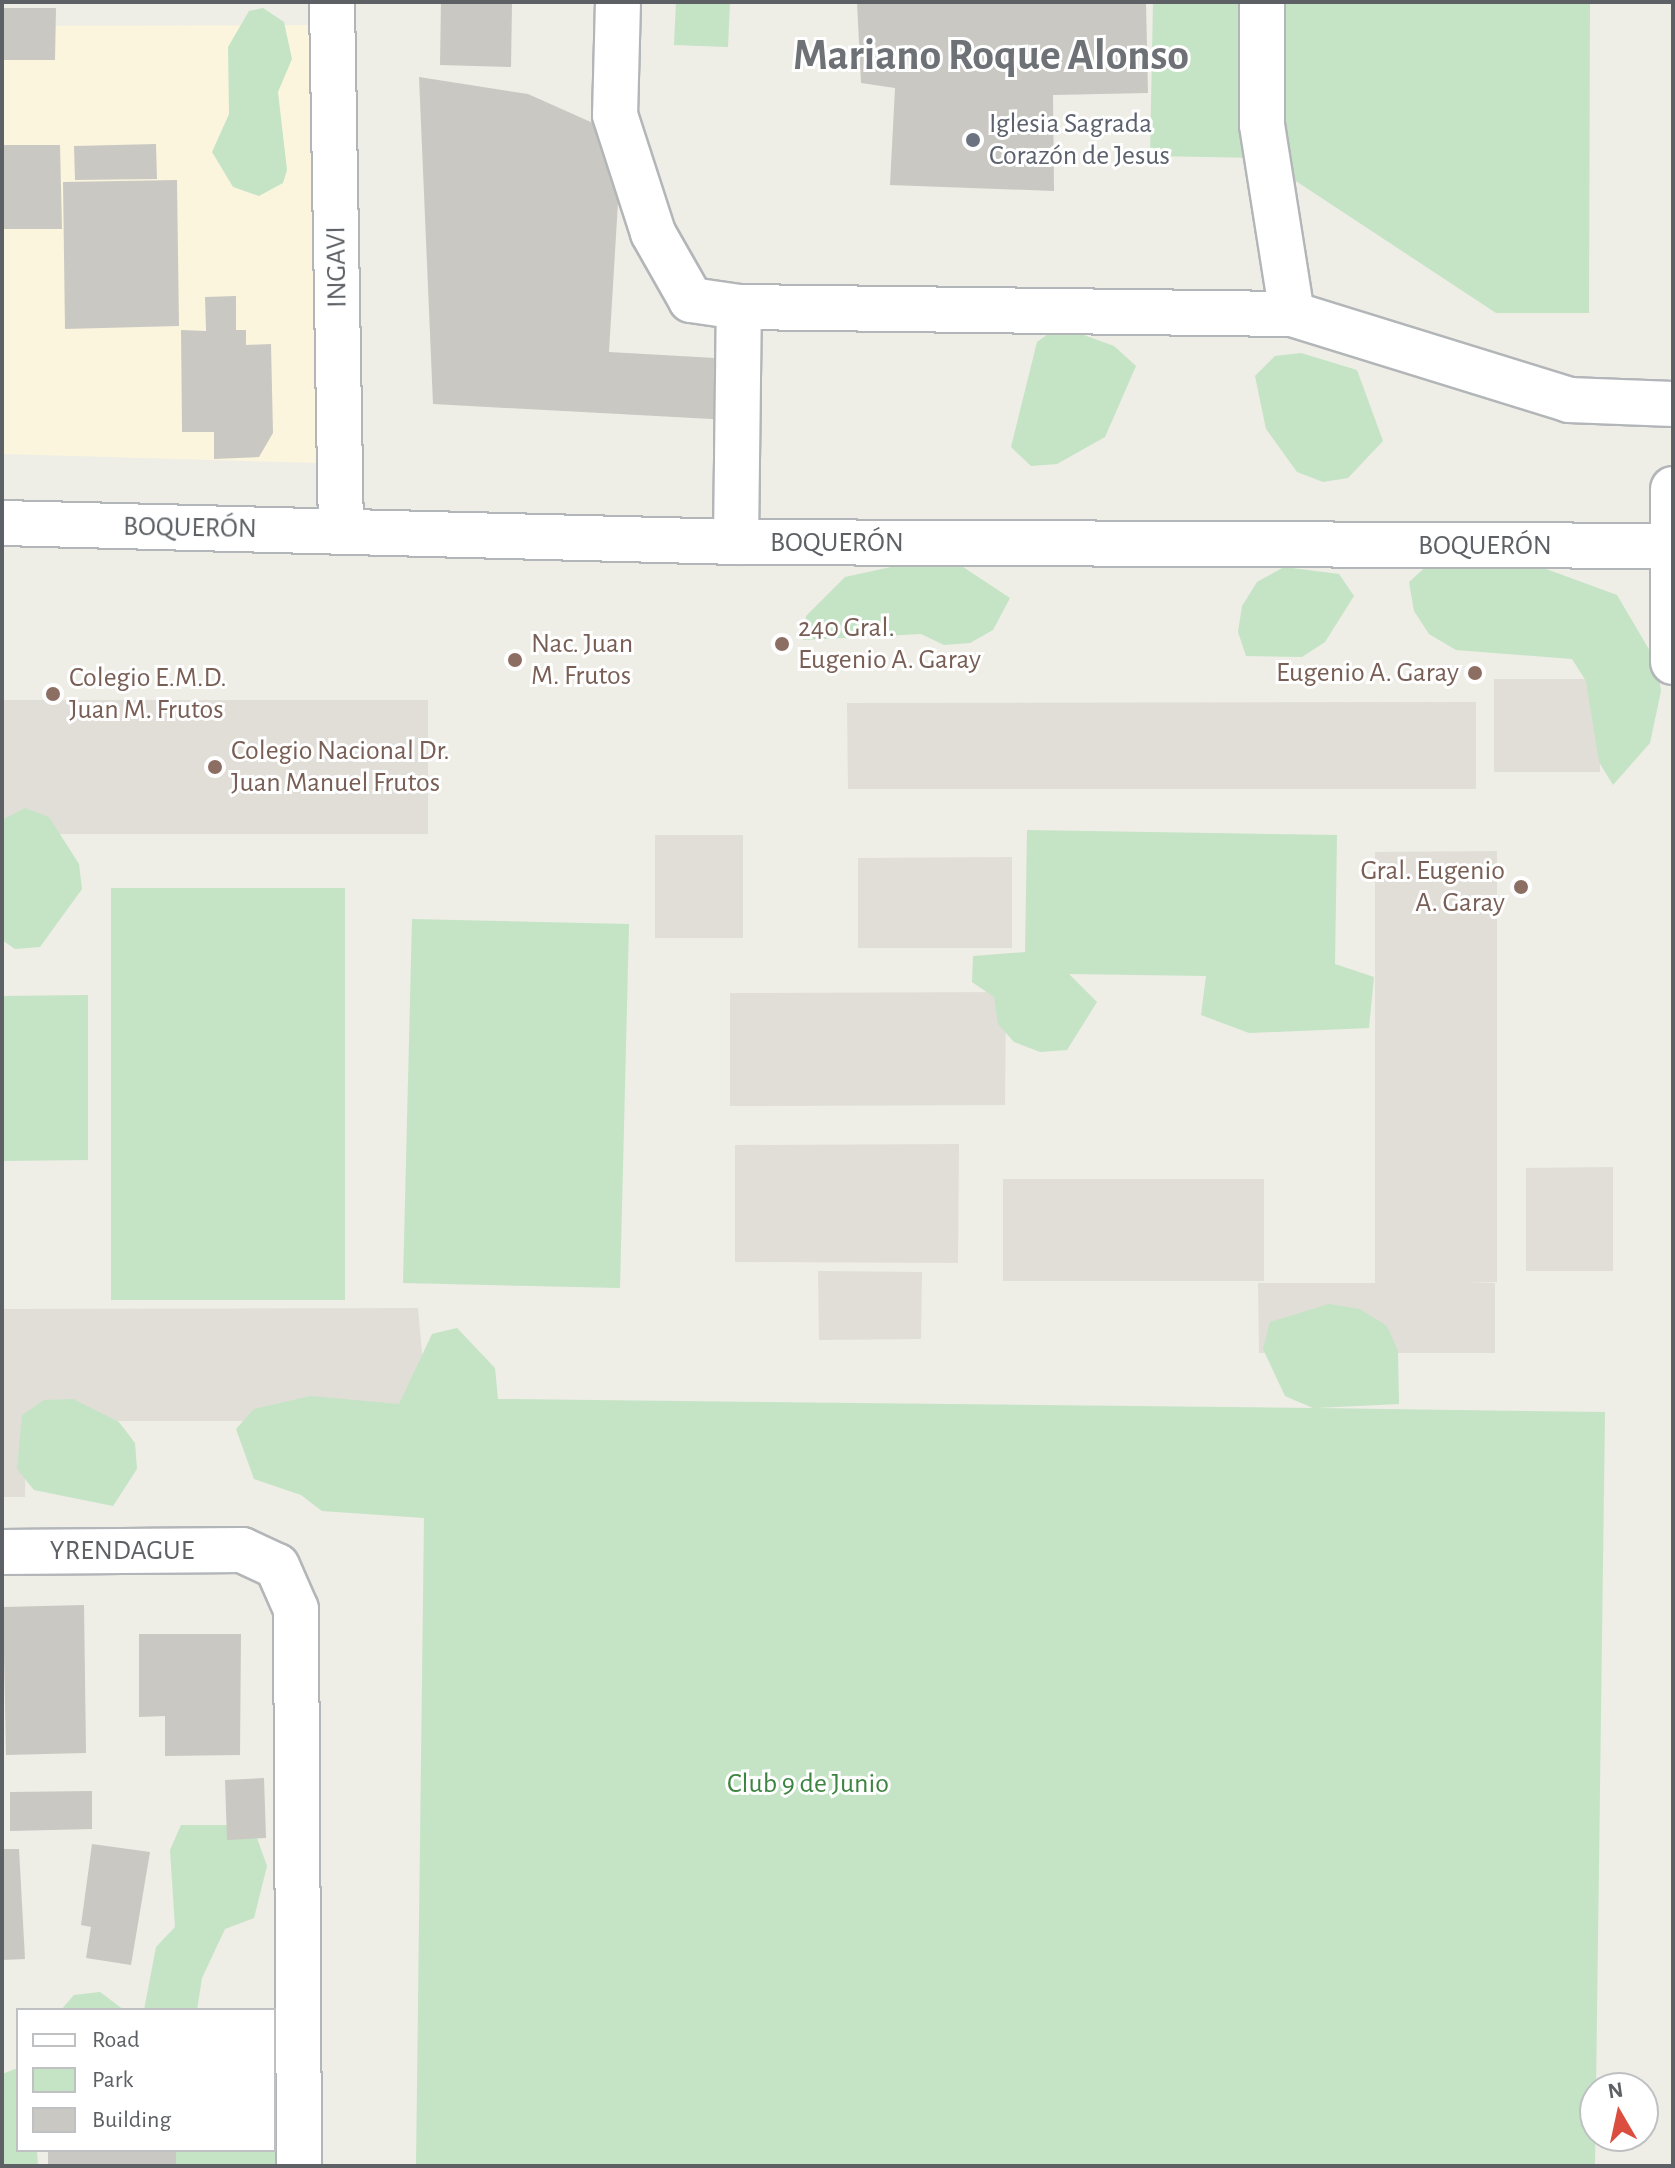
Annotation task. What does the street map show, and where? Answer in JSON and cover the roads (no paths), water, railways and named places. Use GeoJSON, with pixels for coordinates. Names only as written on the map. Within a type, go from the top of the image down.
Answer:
{"type":"FeatureCollection","features":[{"type":"Feature","properties":{"kind":"street","name":"INGAVI"},"geometry":{"type":"LineString","coordinates":[[332,2],[341,532]]}},
{"type":"Feature","properties":{"kind":"street"},"geometry":{"type":"LineString","coordinates":[[618,2],[615,115],[653,233],[691,300],[739,307],[1292,314],[1569,400],[1673,404]]}},
{"type":"Feature","properties":{"kind":"street"},"geometry":{"type":"LineString","coordinates":[[1262,2],[1262,125],[1292,314]]}},
{"type":"Feature","properties":{"kind":"street"},"geometry":{"type":"LineString","coordinates":[[736,542],[739,307]]}},
{"type":"Feature","properties":{"kind":"street"},"geometry":{"type":"LineString","coordinates":[[1673,489],[1673,662]]}},
{"type":"Feature","properties":{"kind":"street","name":"BOQUERÓN"},"geometry":{"type":"LineString","coordinates":[[2,523],[736,542],[1671,546]]}},
{"type":"Feature","properties":{"kind":"street","name":"YRENDAGUE"},"geometry":{"type":"LineString","coordinates":[[2,1552],[242,1550],[277,1566],[296,1609],[299,2166]]}},
{"type":"Feature","properties":{"kind":"place","name":"Iglesia Sagrada Corazón de Jesus"},"geometry":{"type":"Point","coordinates":[973,140]}},
{"type":"Feature","properties":{"kind":"place","name":"240 Gral. Eugenio A. Garay"},"geometry":{"type":"Point","coordinates":[782,644]}},
{"type":"Feature","properties":{"kind":"place","name":"Nac. Juan M. Frutos"},"geometry":{"type":"Point","coordinates":[515,660]}},
{"type":"Feature","properties":{"kind":"place","name":"Eugenio A. Garay"},"geometry":{"type":"Point","coordinates":[1475,673]}},
{"type":"Feature","properties":{"kind":"place","name":"Colegio E.M.D. Juan M. Frutos"},"geometry":{"type":"Point","coordinates":[53,694]}},
{"type":"Feature","properties":{"kind":"place","name":"Colegio Nacional Dr. Juan Manuel Frutos"},"geometry":{"type":"Point","coordinates":[215,767]}},
{"type":"Feature","properties":{"kind":"place","name":"Gral. Eugenio A. Garay"},"geometry":{"type":"Point","coordinates":[1521,887]}},
{"type":"Feature","properties":{"kind":"district","name":"Mariano Roque Alonso"},"geometry":{"type":"Point","coordinates":[991,56]}},
{"type":"Feature","properties":{"kind":"park label","name":"Club 9 de Junio"},"geometry":{"type":"Point","coordinates":[808,1784]}}]}
